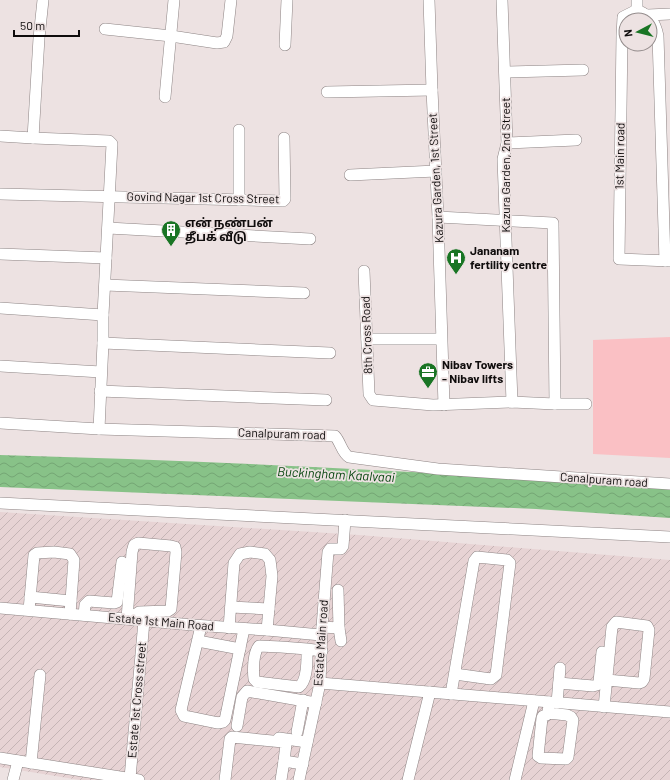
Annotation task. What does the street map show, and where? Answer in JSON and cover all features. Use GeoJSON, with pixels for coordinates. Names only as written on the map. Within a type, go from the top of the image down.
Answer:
{"type":"FeatureCollection","features":[{"type":"Feature","properties":{"kind":"street"},"geometry":{"type":"LineString","coordinates":[[33,138],[39,38],[43,0]]}},
{"type":"Feature","properties":{"kind":"street"},"geometry":{"type":"LineString","coordinates":[[165,97],[174,0]]}},
{"type":"Feature","properties":{"kind":"street"},"geometry":{"type":"LineString","coordinates":[[105,30],[171,36],[217,43],[224,42],[227,36],[231,0]]}},
{"type":"Feature","properties":{"kind":"street"},"geometry":{"type":"LineString","coordinates":[[285,45],[287,0]]}},
{"type":"Feature","properties":{"kind":"street","name":"Kazura Garden, 1st Street"},"geometry":{"type":"LineString","coordinates":[[428,0],[438,217],[444,405]]}},
{"type":"Feature","properties":{"kind":"street","name":"Kazura Garden, 2nd Street"},"geometry":{"type":"LineString","coordinates":[[502,0],[507,143],[503,159],[512,402]]}},
{"type":"Feature","properties":{"kind":"street"},"geometry":{"type":"LineString","coordinates":[[637,5],[645,12]]}},
{"type":"Feature","properties":{"kind":"street","name":"1st Main road"},"geometry":{"type":"LineString","coordinates":[[637,5],[623,17],[618,259],[668,261]]}},
{"type":"Feature","properties":{"kind":"street"},"geometry":{"type":"LineString","coordinates":[[658,15],[670,14]]}},
{"type":"Feature","properties":{"kind":"street"},"geometry":{"type":"LineString","coordinates":[[658,36],[666,133],[668,261]]}},
{"type":"Feature","properties":{"kind":"street"},"geometry":{"type":"LineString","coordinates":[[505,72],[583,70]]}},
{"type":"Feature","properties":{"kind":"street"},"geometry":{"type":"LineString","coordinates":[[327,92],[432,90]]}},
{"type":"Feature","properties":{"kind":"street"},"geometry":{"type":"LineString","coordinates":[[238,200],[239,130]]}},
{"type":"Feature","properties":{"kind":"street"},"geometry":{"type":"LineString","coordinates":[[0,136],[111,143],[99,428]]}},
{"type":"Feature","properties":{"kind":"street","name":"Govind Nagar 1st Cross Street"},"geometry":{"type":"LineString","coordinates":[[0,194],[284,201],[284,138]]}},
{"type":"Feature","properties":{"kind":"street"},"geometry":{"type":"LineString","coordinates":[[507,143],[576,140]]}},
{"type":"Feature","properties":{"kind":"street"},"geometry":{"type":"LineString","coordinates":[[350,175],[436,171]]}},
{"type":"Feature","properties":{"kind":"street"},"geometry":{"type":"LineString","coordinates":[[438,217],[553,223],[556,404]]}},
{"type":"Feature","properties":{"kind":"street"},"geometry":{"type":"LineString","coordinates":[[108,228],[310,239]]}},
{"type":"Feature","properties":{"kind":"street"},"geometry":{"type":"LineString","coordinates":[[0,254],[106,258]]}},
{"type":"Feature","properties":{"kind":"street","name":"8th Cross Road"},"geometry":{"type":"LineString","coordinates":[[364,271],[370,398],[372,400],[395,403],[444,405]]}},
{"type":"Feature","properties":{"kind":"street"},"geometry":{"type":"LineString","coordinates":[[105,285],[304,293]]}},
{"type":"Feature","properties":{"kind":"street"},"geometry":{"type":"LineString","coordinates":[[0,308],[103,315]]}},
{"type":"Feature","properties":{"kind":"street"},"geometry":{"type":"LineString","coordinates":[[367,339],[442,339]]}},
{"type":"Feature","properties":{"kind":"street"},"geometry":{"type":"LineString","coordinates":[[103,343],[330,353]]}},
{"type":"Feature","properties":{"kind":"street"},"geometry":{"type":"LineString","coordinates":[[0,366],[101,372]]}},
{"type":"Feature","properties":{"kind":"street"},"geometry":{"type":"LineString","coordinates":[[100,391],[326,400]]}},
{"type":"Feature","properties":{"kind":"street"},"geometry":{"type":"LineString","coordinates":[[444,405],[512,402],[586,404]]}},
{"type":"Feature","properties":{"kind":"street","name":"Canalpuram road"},"geometry":{"type":"LineString","coordinates":[[0,423],[335,436],[340,441],[345,455],[349,457],[438,469],[670,484]]}},
{"type":"Feature","properties":{"kind":"street"},"geometry":{"type":"LineString","coordinates":[[0,503],[670,537]]}},
{"type":"Feature","properties":{"kind":"street","name":"Estate Main road"},"geometry":{"type":"LineString","coordinates":[[299,780],[320,683],[322,651],[321,631],[328,552],[330,549],[340,549],[343,546],[345,520]]}},
{"type":"Feature","properties":{"kind":"street","name":"Estate 1st Cross street"},"geometry":{"type":"LineString","coordinates":[[135,779],[136,620],[136,614],[139,612],[168,611],[172,609],[176,552],[175,547],[138,543],[134,545],[132,552],[136,620]]}},
{"type":"Feature","properties":{"kind":"street"},"geometry":{"type":"LineString","coordinates":[[29,610],[34,555],[37,553],[54,552],[70,554],[74,560],[70,614]]}},
{"type":"Feature","properties":{"kind":"street"},"geometry":{"type":"LineString","coordinates":[[229,628],[234,563],[240,554],[250,552],[265,554],[270,560],[272,576],[267,630]]}},
{"type":"Feature","properties":{"kind":"street"},"geometry":{"type":"LineString","coordinates":[[451,694],[474,561],[477,557],[507,560],[510,563],[496,675],[491,679],[455,674]]}},
{"type":"Feature","properties":{"kind":"street"},"geometry":{"type":"LineString","coordinates":[[84,615],[85,605],[89,601],[117,602],[122,562]]}},
{"type":"Feature","properties":{"kind":"street"},"geometry":{"type":"LineString","coordinates":[[338,590],[339,628],[341,641]]}},
{"type":"Feature","properties":{"kind":"street"},"geometry":{"type":"LineString","coordinates":[[30,598],[71,601]]}},
{"type":"Feature","properties":{"kind":"street"},"geometry":{"type":"LineString","coordinates":[[230,607],[269,609]]}},
{"type":"Feature","properties":{"kind":"street","name":"Estate 1st Main Road"},"geometry":{"type":"LineString","coordinates":[[0,608],[244,629],[321,631],[339,628]]}},
{"type":"Feature","properties":{"kind":"street"},"geometry":{"type":"LineString","coordinates":[[604,707],[612,627],[616,622],[647,626],[649,630],[644,679],[642,682],[607,680]]}},
{"type":"Feature","properties":{"kind":"street"},"geometry":{"type":"LineString","coordinates":[[201,626],[181,710],[184,716],[212,722],[222,722],[225,720],[244,629]]}},
{"type":"Feature","properties":{"kind":"street"},"geometry":{"type":"LineString","coordinates":[[198,641],[240,649]]}},
{"type":"Feature","properties":{"kind":"street"},"geometry":{"type":"LineString","coordinates":[[307,649],[306,670],[303,684],[299,687],[257,682],[254,679],[256,649],[259,646],[307,649],[322,651]]}},
{"type":"Feature","properties":{"kind":"street"},"geometry":{"type":"LineString","coordinates":[[559,683],[593,686],[597,685],[599,682],[602,652]]}},
{"type":"Feature","properties":{"kind":"street"},"geometry":{"type":"LineString","coordinates":[[320,683],[534,701],[551,706],[571,717],[573,720],[568,757],[566,759],[541,758],[538,756],[542,718],[543,716],[547,715],[551,706],[559,683],[560,668]]}},
{"type":"Feature","properties":{"kind":"street"},"geometry":{"type":"LineString","coordinates":[[31,763],[40,675]]}},
{"type":"Feature","properties":{"kind":"street"},"geometry":{"type":"LineString","coordinates":[[307,742],[240,729],[242,697],[247,691],[316,703]]}},
{"type":"Feature","properties":{"kind":"street"},"geometry":{"type":"LineString","coordinates":[[408,780],[430,692]]}},
{"type":"Feature","properties":{"kind":"street"},"geometry":{"type":"LineString","coordinates":[[297,732],[303,700]]}},
{"type":"Feature","properties":{"kind":"street"},"geometry":{"type":"LineString","coordinates":[[515,780],[534,701]]}},
{"type":"Feature","properties":{"kind":"street"},"geometry":{"type":"LineString","coordinates":[[551,706],[604,707],[670,712]]}},
{"type":"Feature","properties":{"kind":"street"},"geometry":{"type":"LineString","coordinates":[[225,780],[230,739],[232,737],[283,742],[286,744],[281,780]]}},
{"type":"Feature","properties":{"kind":"street"},"geometry":{"type":"LineString","coordinates":[[0,758],[31,763],[68,774],[135,779]]}},
{"type":"Feature","properties":{"kind":"street"},"geometry":{"type":"LineString","coordinates":[[14,780],[18,761]]}},
{"type":"Feature","properties":{"kind":"street"},"geometry":{"type":"LineString","coordinates":[[284,761],[303,764]]}},
{"type":"Feature","properties":{"kind":"shaded area"},"geometry":{"type":"Polygon","coordinates":[[[670,337],[670,458],[593,454],[593,340],[670,337]]]}},
{"type":"Feature","properties":{"kind":"shaded area"},"geometry":{"type":"Polygon","coordinates":[[[0,512],[359,535],[670,560],[670,780],[80,780],[0,767],[0,512]]]}},
{"type":"Feature","properties":{"kind":"water","name":"Buckingham Kaalvaai"},"geometry":{"type":"Polygon","coordinates":[[[0,455],[335,468],[670,487],[670,518],[536,509],[0,487],[0,455]]]}},
{"type":"Feature","properties":{"kind":"place","name":"என் நண்பன் தீபக் வீடு"},"geometry":{"type":"Point","coordinates":[171,247]}},
{"type":"Feature","properties":{"kind":"place","name":"Jananam fertility centre"},"geometry":{"type":"Point","coordinates":[456,275]}},
{"type":"Feature","properties":{"kind":"place","name":"Nibav Towers - Nibav lifts"},"geometry":{"type":"Point","coordinates":[428,389]}}]}
